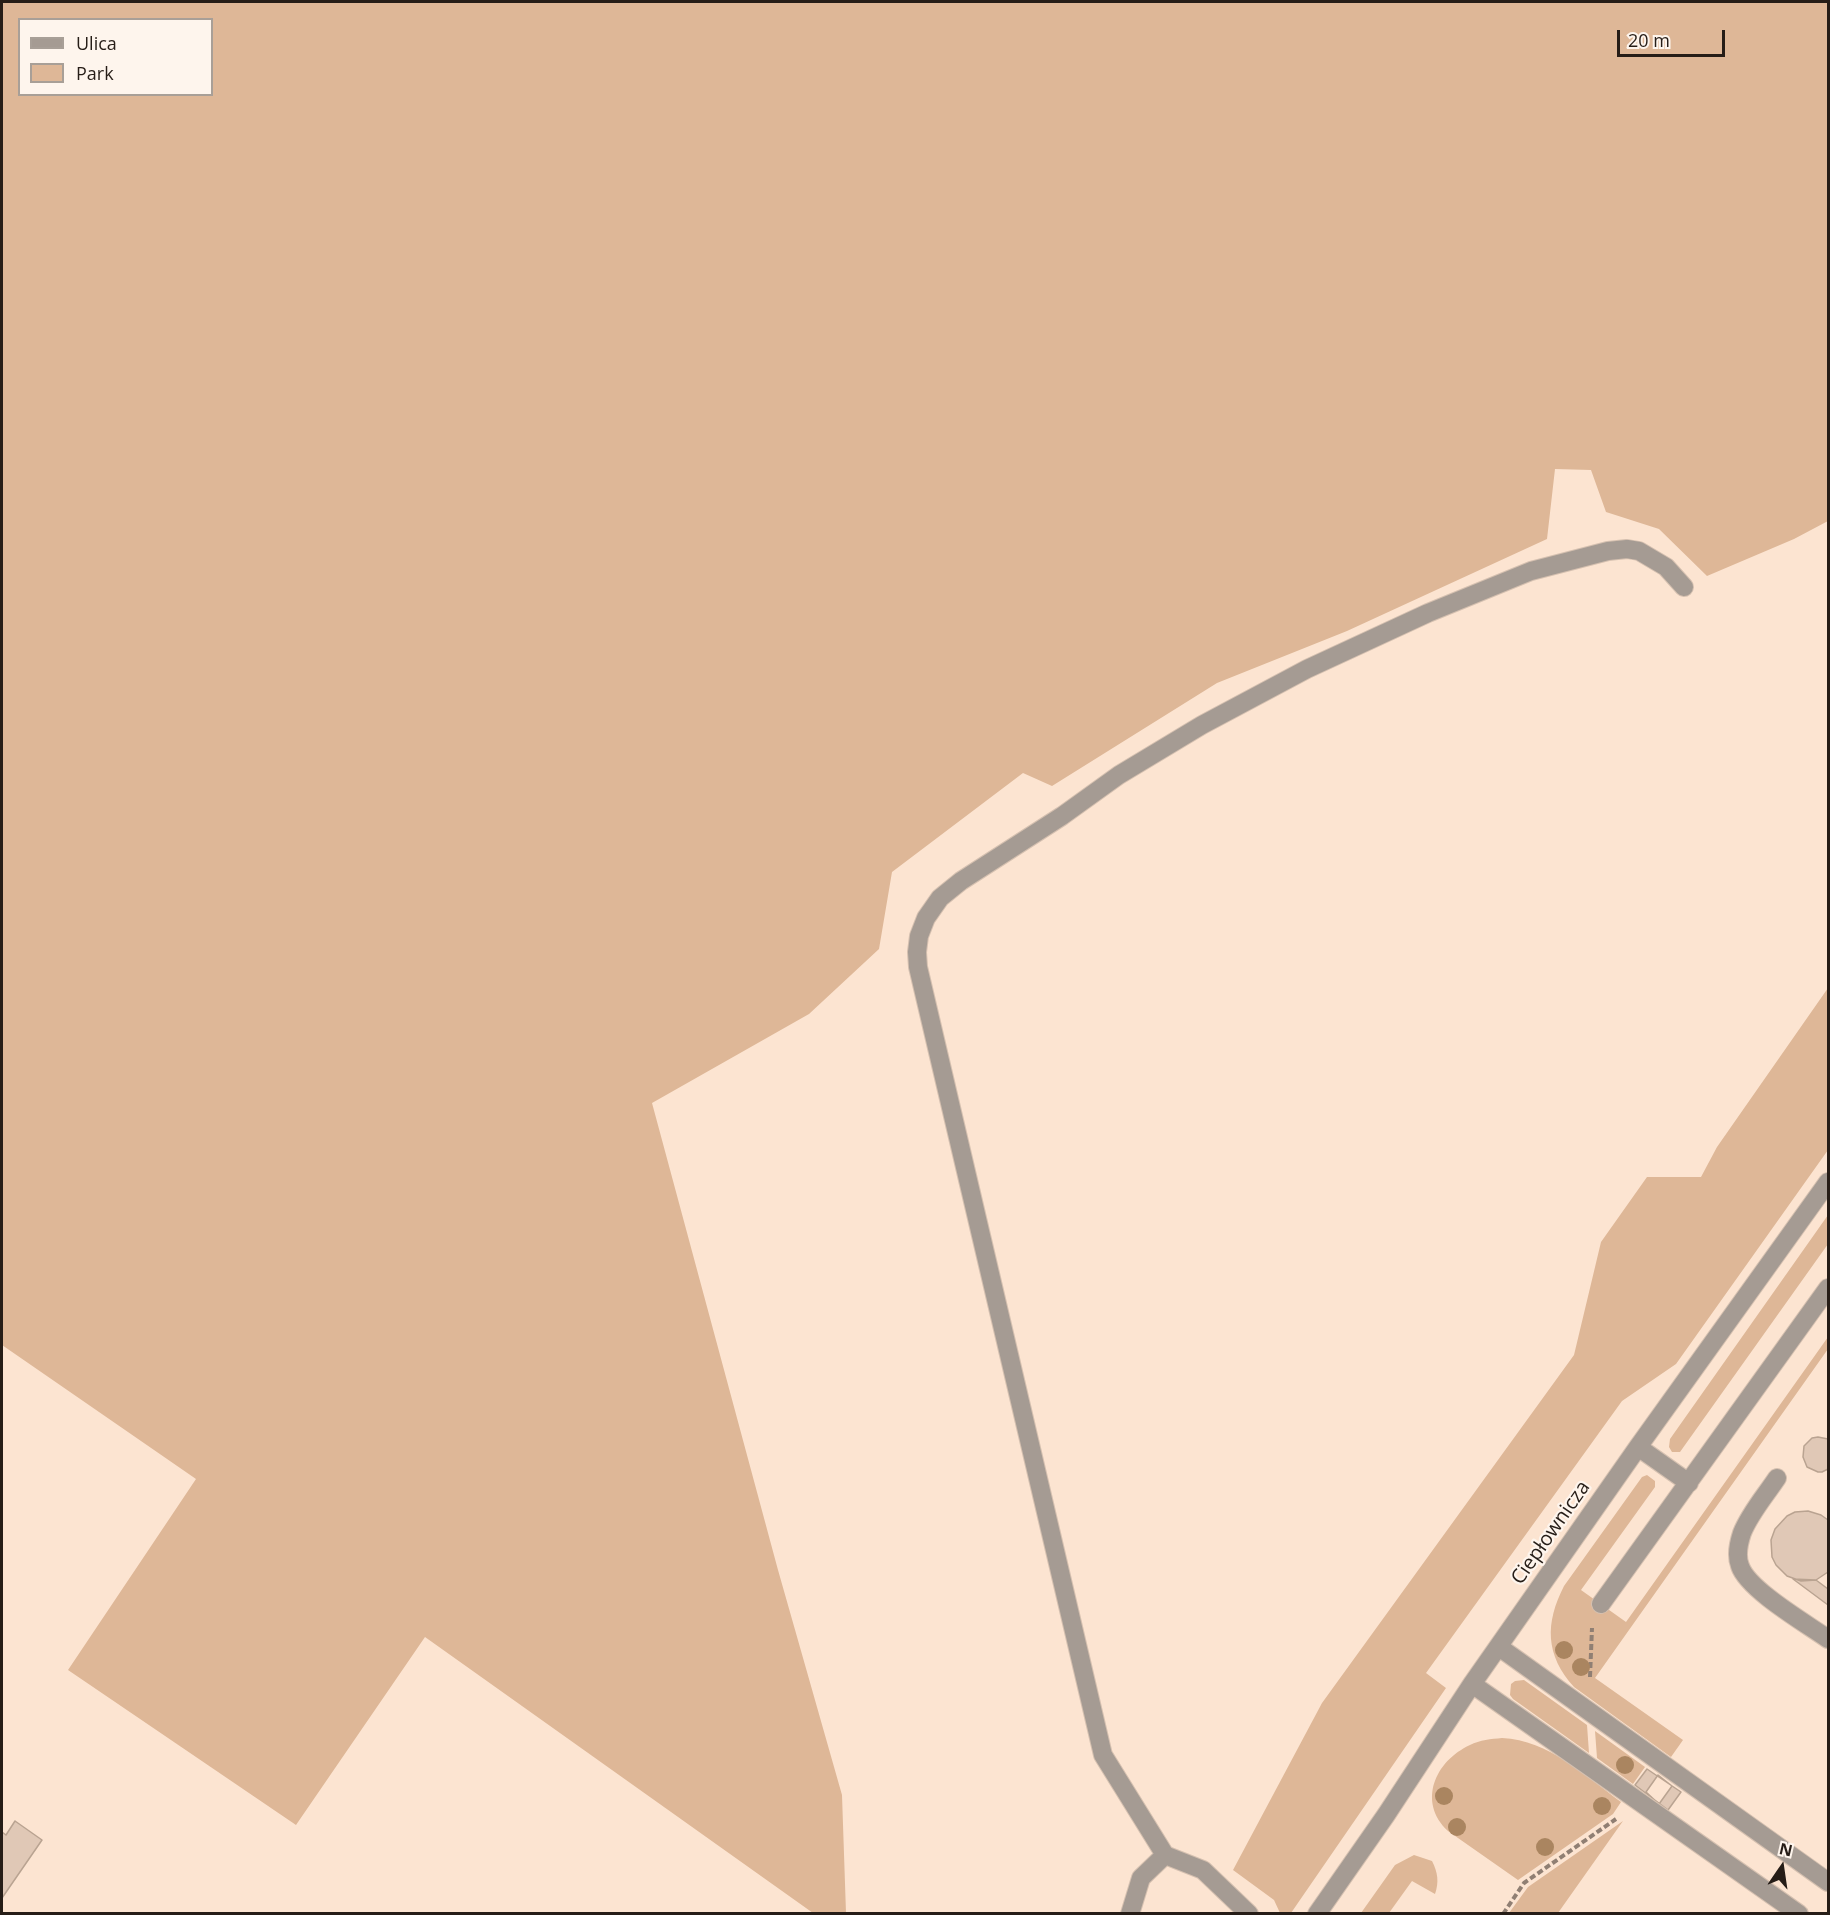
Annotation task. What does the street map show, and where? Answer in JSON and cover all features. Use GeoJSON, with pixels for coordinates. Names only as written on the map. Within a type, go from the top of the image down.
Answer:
{"type":"FeatureCollection","features":[{"type":"Feature","properties":{"kind":"street"},"geometry":{"type":"LineString","coordinates":[[1249,1914],[1203,1870],[1165,1855],[1103,1755],[918,967],[919,936],[926,918],[940,898],[961,881],[1062,816],[1119,775],[1202,725],[1306,669],[1408,622],[1531,571],[1608,551],[1639,550],[1666,567],[1684,587]]}},
{"type":"Feature","properties":{"kind":"street","name":"Ciepłownicza"},"geometry":{"type":"LineString","coordinates":[[1317,1914],[1386,1815],[1472,1684],[1828,1182]]}},
{"type":"Feature","properties":{"kind":"street"},"geometry":{"type":"LineString","coordinates":[[1601,1604],[1828,1288]]}},
{"type":"Feature","properties":{"kind":"street"},"geometry":{"type":"LineString","coordinates":[[1638,1447],[1689,1483]]}},
{"type":"Feature","properties":{"kind":"street"},"geometry":{"type":"LineString","coordinates":[[1777,1478],[1750,1517],[1742,1534],[1738,1550],[1739,1565],[1758,1589],[1828,1639]]}},
{"type":"Feature","properties":{"kind":"street"},"geometry":{"type":"LineString","coordinates":[[1499,1647],[1828,1882]]}},
{"type":"Feature","properties":{"kind":"street"},"geometry":{"type":"LineString","coordinates":[[1472,1684],[1799,1914]]}},
{"type":"Feature","properties":{"kind":"street"},"geometry":{"type":"LineString","coordinates":[[1130,1914],[1141,1878],[1165,1855]]}},
{"type":"Feature","properties":{"kind":"path"},"geometry":{"type":"LineString","coordinates":[[1590,1688],[1590,1641],[1592,1626],[1601,1604]]}},
{"type":"Feature","properties":{"kind":"path"},"geometry":{"type":"LineString","coordinates":[[1503,1914],[1524,1883],[1623,1814]]}},
{"type":"Feature","properties":{"kind":"green space"},"geometry":{"type":"Polygon","coordinates":[[[2,2],[1828,2],[1828,521],[1794,539],[1707,576],[1659,529],[1606,512],[1591,470],[1555,469],[1547,539],[1347,631],[1217,683],[1052,786],[1023,773],[892,872],[879,949],[809,1014],[652,1103],[778,1570],[842,1795],[846,1913],[813,1913],[425,1637],[296,1825],[68,1670],[196,1479],[2,1345],[2,2]]]}},
{"type":"Feature","properties":{"kind":"green space"},"geometry":{"type":"Polygon","coordinates":[[[1828,988],[1828,1150],[1676,1364],[1622,1401],[1426,1673],[1446,1688],[1291,1913],[1280,1913],[1274,1900],[1233,1870],[1322,1703],[1574,1355],[1601,1242],[1647,1177],[1701,1177],[1717,1147],[1828,988]]]}},
{"type":"Feature","properties":{"kind":"green space"},"geometry":{"type":"Polygon","coordinates":[[[1828,1215],[1828,1244],[1680,1452],[1672,1452],[1669,1447],[1670,1439],[1828,1215]]]}},
{"type":"Feature","properties":{"kind":"green space"},"geometry":{"type":"Polygon","coordinates":[[[1828,1337],[1828,1349],[1595,1678],[1683,1740],[1671,1757],[1574,1687],[1564,1675],[1553,1651],[1551,1626],[1553,1613],[1564,1586],[1642,1477],[1647,1475],[1655,1481],[1655,1487],[1581,1590],[1626,1622],[1828,1337]]]}},
{"type":"Feature","properties":{"kind":"green space"},"geometry":{"type":"Polygon","coordinates":[[[1524,1680],[1587,1725],[1589,1753],[1513,1699],[1510,1695],[1511,1684],[1524,1680]]]}},
{"type":"Feature","properties":{"kind":"green space"},"geometry":{"type":"Polygon","coordinates":[[[1595,1731],[1645,1767],[1633,1784],[1597,1758],[1595,1731]]]}},
{"type":"Feature","properties":{"kind":"green space"},"geometry":{"type":"Polygon","coordinates":[[[1502,1738],[1519,1740],[1551,1752],[1621,1802],[1613,1814],[1518,1880],[1448,1831],[1433,1808],[1434,1783],[1447,1761],[1474,1743],[1502,1738]]]}},
{"type":"Feature","properties":{"kind":"green space"},"geometry":{"type":"Polygon","coordinates":[[[1623,1821],[1558,1913],[1509,1913],[1528,1887],[1623,1821]]]}},
{"type":"Feature","properties":{"kind":"green space"},"geometry":{"type":"Polygon","coordinates":[[[1414,1855],[1432,1861],[1437,1878],[1435,1894],[1412,1881],[1389,1913],[1361,1913],[1395,1865],[1414,1855]]]}},
{"type":"Feature","properties":{"kind":"building"},"geometry":{"type":"Polygon","coordinates":[[[1812,1438],[1828,1439],[1828,1469],[1822,1472],[1807,1467],[1803,1457],[1804,1446],[1812,1438]]]}},
{"type":"Feature","properties":{"kind":"building"},"geometry":{"type":"Polygon","coordinates":[[[1808,1511],[1828,1520],[1828,1572],[1816,1580],[1801,1581],[1787,1576],[1776,1565],[1772,1557],[1771,1540],[1775,1529],[1787,1516],[1795,1512],[1808,1511]]]}},
{"type":"Feature","properties":{"kind":"building"},"geometry":{"type":"Polygon","coordinates":[[[1793,1579],[1816,1580],[1828,1589],[1828,1605],[1793,1579]]]}},
{"type":"Feature","properties":{"kind":"building"},"geometry":{"type":"Polygon","coordinates":[[[1647,1769],[1681,1792],[1668,1810],[1635,1785],[1647,1769]]]}},
{"type":"Feature","properties":{"kind":"building"},"geometry":{"type":"Polygon","coordinates":[[[1658,1775],[1672,1786],[1659,1804],[1646,1792],[1658,1775]]]}},
{"type":"Feature","properties":{"kind":"building"},"geometry":{"type":"Polygon","coordinates":[[[15,1821],[42,1840],[2,1898],[2,1832],[6,1835],[15,1821]]]}}]}
